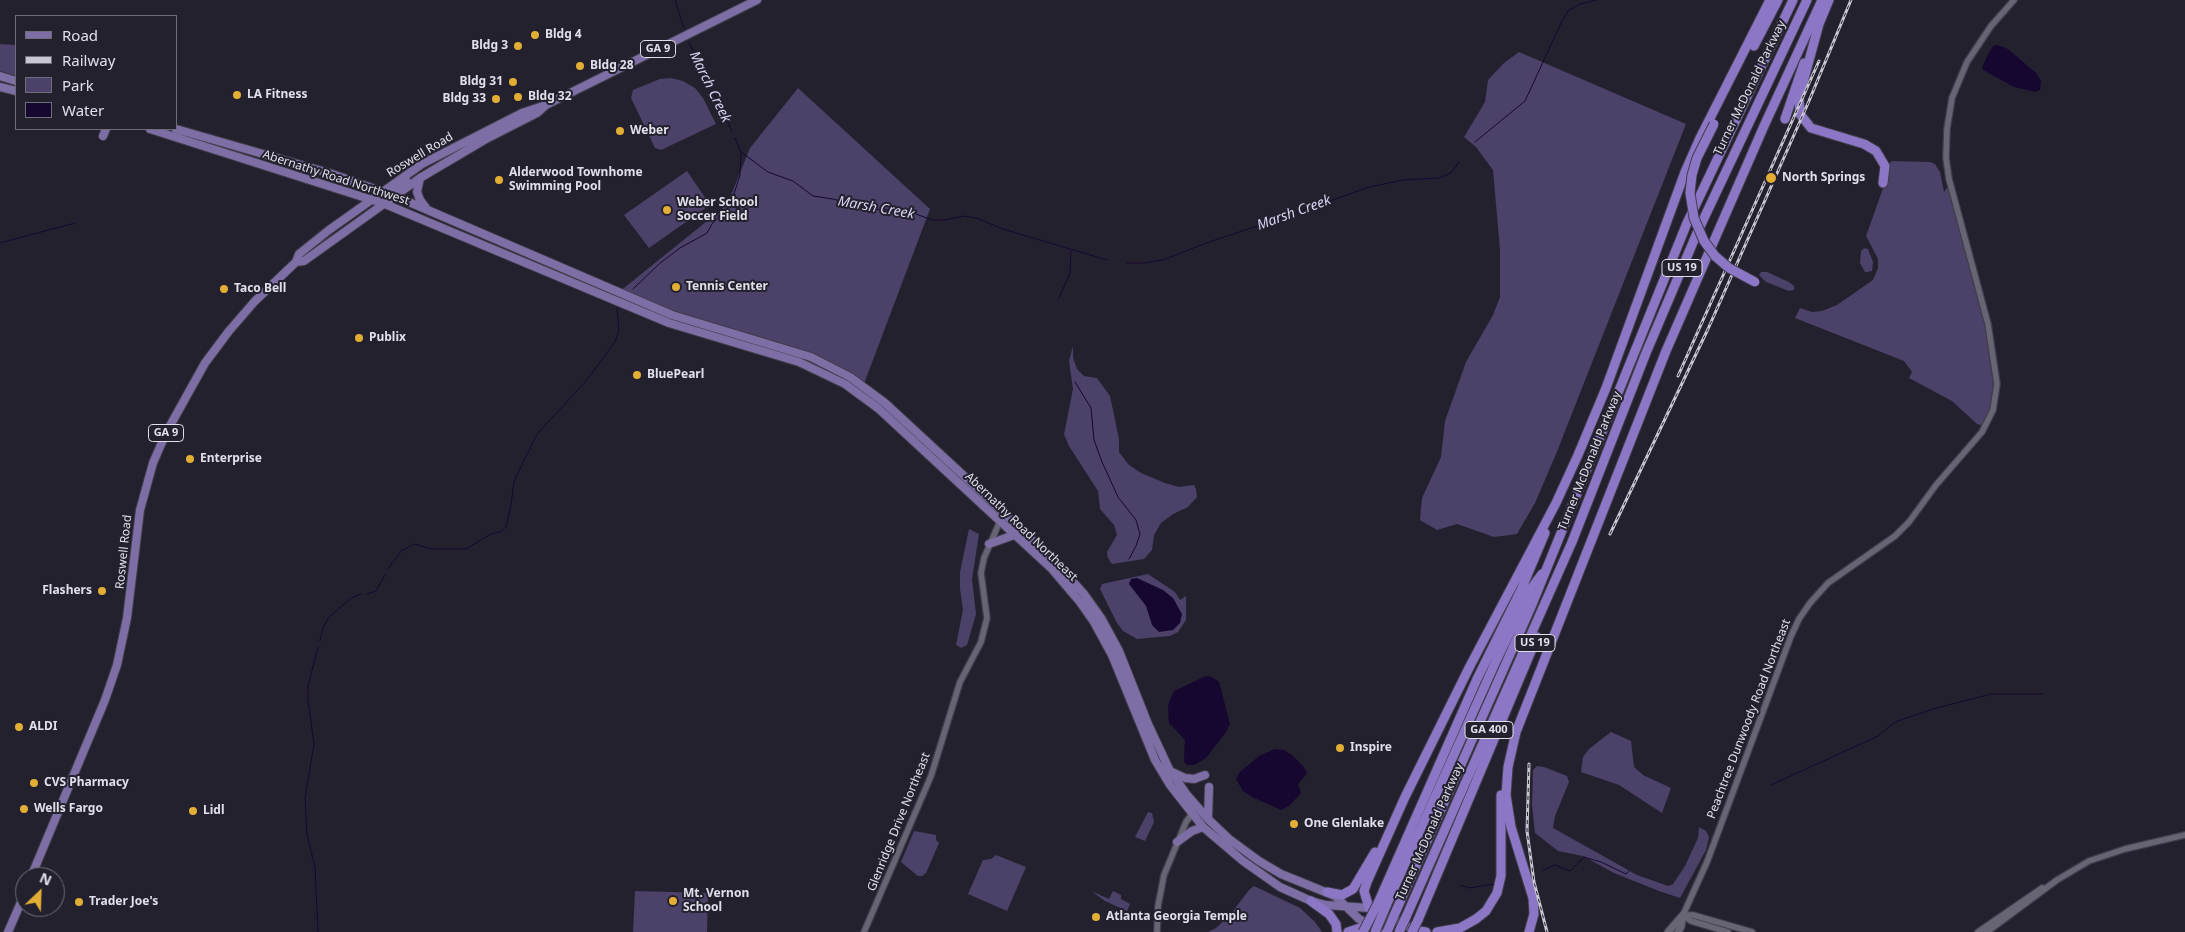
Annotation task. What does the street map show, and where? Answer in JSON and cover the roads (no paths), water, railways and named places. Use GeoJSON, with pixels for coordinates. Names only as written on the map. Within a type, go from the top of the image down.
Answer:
{"type":"FeatureCollection","features":[{"type":"Feature","properties":{"kind":"highway"},"geometry":{"type":"LineString","coordinates":[[1382,905],[1477,679],[1521,590],[1556,502],[1606,388],[1685,172],[1700,138],[1770,0]]}},
{"type":"Feature","properties":{"kind":"highway"},"geometry":{"type":"LineString","coordinates":[[1755,282],[1729,268],[1709,249],[1697,226],[1691,202],[1691,184],[1697,158],[1778,0]]}},
{"type":"Feature","properties":{"kind":"highway","name":"Turner McDonald Parkway"},"geometry":{"type":"LineString","coordinates":[[1386,932],[1550,564],[1687,223],[1793,0]]}},
{"type":"Feature","properties":{"kind":"highway","name":"Turner McDonald Parkway"},"geometry":{"type":"LineString","coordinates":[[1400,932],[1572,542],[1646,354],[1700,226],[1806,0]]}},
{"type":"Feature","properties":{"kind":"highway"},"geometry":{"type":"LineString","coordinates":[[1437,932],[1460,928],[1476,919],[1486,911],[1497,893],[1501,876],[1502,767],[1512,732],[1529,696],[1666,351],[1764,126],[1822,0]]}},
{"type":"Feature","properties":{"kind":"highway"},"geometry":{"type":"LineString","coordinates":[[1785,119],[1798,76],[1829,0]]}},
{"type":"Feature","properties":{"kind":"highway"},"geometry":{"type":"LineString","coordinates":[[1819,24],[1799,97],[1800,114],[1811,128],[1864,144],[1876,151],[1885,166],[1883,184]]}},
{"type":"Feature","properties":{"kind":"highway"},"geometry":{"type":"LineString","coordinates":[[1327,892],[1342,895],[1350,892],[1356,886],[1405,797],[1556,502]]}},
{"type":"Feature","properties":{"kind":"highway","name":"US 19"},"geometry":{"type":"LineString","coordinates":[[1419,932],[1418,920],[1538,636],[1572,542]]}},
{"type":"Feature","properties":{"kind":"highway"},"geometry":{"type":"LineString","coordinates":[[1348,932],[1369,930],[1530,590],[1550,564]]}},
{"type":"Feature","properties":{"kind":"highway"},"geometry":{"type":"LineString","coordinates":[[1529,696],[1510,755],[1506,795],[1511,827],[1523,859],[1533,898],[1534,914],[1529,932]]}},
{"type":"Feature","properties":{"kind":"highway"},"geometry":{"type":"LineString","coordinates":[[1369,908],[1364,891],[1405,797]]}},
{"type":"Feature","properties":{"kind":"highway"},"geometry":{"type":"LineString","coordinates":[[1311,901],[1322,907],[1334,919],[1337,932]]}},
{"type":"Feature","properties":{"kind":"main road","name":"Roswell Road"},"geometry":{"type":"LineString","coordinates":[[296,262],[304,261],[388,194],[422,164],[522,113],[546,105],[757,0]]}},
{"type":"Feature","properties":{"kind":"main road"},"geometry":{"type":"LineString","coordinates":[[0,76],[15,81]]}},
{"type":"Feature","properties":{"kind":"main road"},"geometry":{"type":"LineString","coordinates":[[0,87],[15,91]]}},
{"type":"Feature","properties":{"kind":"main road","name":"Roswell Road"},"geometry":{"type":"LineString","coordinates":[[36,867],[95,727],[115,671],[128,618],[140,510],[157,453],[186,396],[218,345],[255,300],[296,262],[300,254],[353,213],[537,113],[546,105]]}},
{"type":"Feature","properties":{"kind":"main road","name":"Abernathy Road Northwest"},"geometry":{"type":"LineString","coordinates":[[153,130],[378,201],[568,280]]}},
{"type":"Feature","properties":{"kind":"main road","name":"Abernathy Road Northwest"},"geometry":{"type":"LineString","coordinates":[[178,130],[329,173],[388,194],[573,272]]}},
{"type":"Feature","properties":{"kind":"main road"},"geometry":{"type":"LineString","coordinates":[[205,145],[219,146],[237,151]]}},
{"type":"Feature","properties":{"kind":"main road"},"geometry":{"type":"LineString","coordinates":[[420,178],[417,187],[418,196],[428,210]]}},
{"type":"Feature","properties":{"kind":"main road"},"geometry":{"type":"LineString","coordinates":[[345,191],[354,202],[353,213]]}},
{"type":"Feature","properties":{"kind":"main road"},"geometry":{"type":"LineString","coordinates":[[460,235],[476,237],[503,248],[518,248]]}},
{"type":"Feature","properties":{"kind":"main road","name":"Abernathy Road Northeast"},"geometry":{"type":"LineString","coordinates":[[573,272],[675,316],[811,357],[850,377],[878,397],[1056,563],[1084,594],[1101,618],[1119,651],[1148,724],[1170,771],[1208,819],[1238,846],[1270,868],[1327,892],[1348,907],[1369,930],[1386,932]]}},
{"type":"Feature","properties":{"kind":"main road","name":"Abernathy Road Northeast"},"geometry":{"type":"LineString","coordinates":[[568,280],[670,323],[799,362],[838,379],[879,409],[1065,583],[1094,622],[1113,657],[1155,760],[1189,815],[1222,846],[1280,887],[1311,901],[1326,905],[1369,908],[1419,932]]}},
{"type":"Feature","properties":{"kind":"main road"},"geometry":{"type":"LineString","coordinates":[[989,544],[1014,534]]}},
{"type":"Feature","properties":{"kind":"main road"},"geometry":{"type":"LineString","coordinates":[[1170,771],[1186,778],[1194,779],[1205,775]]}},
{"type":"Feature","properties":{"kind":"main road"},"geometry":{"type":"LineString","coordinates":[[1208,819],[1209,786]]}},
{"type":"Feature","properties":{"kind":"main road"},"geometry":{"type":"LineString","coordinates":[[1177,842],[1192,831],[1203,827]]}},
{"type":"Feature","properties":{"kind":"main road","name":"Peachtree Dunwoody Road Northeast"},"geometry":{"type":"LineString","coordinates":[[1668,932],[1683,915]]}},
{"type":"Feature","properties":{"kind":"main road","name":"Peachtree Dunwoody Road Northeast"},"geometry":{"type":"LineString","coordinates":[[1678,932],[1683,915]]}},
{"type":"Feature","properties":{"kind":"main road"},"geometry":{"type":"LineString","coordinates":[[8,932],[15,916]]}},
{"type":"Feature","properties":{"kind":"street","name":"Peachtree Dunwoody Road Northeast"},"geometry":{"type":"LineString","coordinates":[[1683,915],[1708,862],[1791,636],[1799,619],[1810,602],[1828,583],[1895,536],[1910,522],[1936,485],[1982,432],[1993,410],[1997,384],[1988,324],[1949,178],[1946,158],[1947,129],[1952,98],[1967,62],[1991,26],[2014,0]]}},
{"type":"Feature","properties":{"kind":"street","name":"Glenridge Drive Northeast"},"geometry":{"type":"LineString","coordinates":[[864,932],[931,776],[960,682],[981,642],[987,618],[981,573],[989,544],[1000,521]]}},
{"type":"Feature","properties":{"kind":"street"},"geometry":{"type":"LineString","coordinates":[[1156,932],[1162,884],[1189,815]]}},
{"type":"Feature","properties":{"kind":"street"},"geometry":{"type":"LineString","coordinates":[[1978,932],[2019,903],[2084,863],[2106,854],[2185,835]]}},
{"type":"Feature","properties":{"kind":"street"},"geometry":{"type":"LineString","coordinates":[[1987,932],[2057,880]]}},
{"type":"Feature","properties":{"kind":"street"},"geometry":{"type":"LineString","coordinates":[[1683,915],[1691,921],[1728,932]]}},
{"type":"Feature","properties":{"kind":"street"},"geometry":{"type":"LineString","coordinates":[[1683,915],[1692,915],[1752,932]]}},
{"type":"Feature","properties":{"kind":"water"},"geometry":{"type":"Polygon","coordinates":[[[1997,45],[2008,49],[2036,73],[2041,81],[2040,90],[2036,92],[2014,87],[1983,70],[1982,68],[1987,56],[1993,46],[1997,45]]]}},
{"type":"Feature","properties":{"kind":"water"},"geometry":{"type":"Polygon","coordinates":[[[1137,578],[1163,590],[1173,598],[1182,614],[1180,623],[1173,630],[1159,632],[1152,625],[1146,606],[1129,584],[1131,579],[1137,578]]]}},
{"type":"Feature","properties":{"kind":"water"},"geometry":{"type":"Polygon","coordinates":[[[1206,676],[1212,677],[1219,682],[1230,724],[1206,758],[1194,765],[1187,765],[1184,761],[1185,740],[1169,723],[1168,705],[1174,691],[1206,676]]]}},
{"type":"Feature","properties":{"kind":"water"},"geometry":{"type":"Polygon","coordinates":[[[1275,749],[1284,750],[1292,755],[1307,773],[1298,784],[1301,793],[1289,806],[1281,810],[1243,791],[1236,779],[1240,772],[1259,756],[1275,749]]]}},
{"type":"Feature","properties":{"kind":"waterway","name":"Marsh Creek"},"geometry":{"type":"LineString","coordinates":[[675,0],[684,28]]}},
{"type":"Feature","properties":{"kind":"waterway","name":"Marsh Creek"},"geometry":{"type":"LineString","coordinates":[[1475,142],[1525,101],[1562,21],[1569,10],[1580,4],[1596,0]]}},
{"type":"Feature","properties":{"kind":"waterway","name":"March Creek"},"geometry":{"type":"LineString","coordinates":[[689,42],[732,131]]}},
{"type":"Feature","properties":{"kind":"waterway"},"geometry":{"type":"LineString","coordinates":[[633,289],[659,264],[680,248],[707,233],[712,224],[728,207],[740,175],[741,152],[735,138]]}},
{"type":"Feature","properties":{"kind":"waterway","name":"Marsh Creek"},"geometry":{"type":"LineString","coordinates":[[741,152],[768,172],[793,181],[813,196],[833,199],[870,209],[908,211],[932,220],[945,220],[964,216],[976,218],[1003,229],[1107,260]]}},
{"type":"Feature","properties":{"kind":"waterway","name":"Marsh Creek"},"geometry":{"type":"LineString","coordinates":[[1127,263],[1163,260],[1206,243],[1369,187],[1403,180],[1439,178],[1451,173],[1459,162]]}},
{"type":"Feature","properties":{"kind":"waterway"},"geometry":{"type":"LineString","coordinates":[[0,243],[75,223]]}},
{"type":"Feature","properties":{"kind":"waterway"},"geometry":{"type":"LineString","coordinates":[[1059,298],[1070,273],[1071,251]]}},
{"type":"Feature","properties":{"kind":"waterway"},"geometry":{"type":"LineString","coordinates":[[388,569],[401,551],[415,544],[431,549],[466,549],[506,527],[514,481],[537,434],[586,381],[615,342],[619,331],[617,308]]}},
{"type":"Feature","properties":{"kind":"waterway"},"geometry":{"type":"LineString","coordinates":[[1075,382],[1091,408],[1094,440],[1102,462],[1118,497],[1136,520],[1140,534],[1129,559]]}},
{"type":"Feature","properties":{"kind":"waterway"},"geometry":{"type":"LineString","coordinates":[[367,594],[376,591],[385,575]]}},
{"type":"Feature","properties":{"kind":"waterway"},"geometry":{"type":"LineString","coordinates":[[320,640],[323,628],[329,617],[351,598],[361,594]]}},
{"type":"Feature","properties":{"kind":"waterway"},"geometry":{"type":"LineString","coordinates":[[318,647],[308,686],[314,744],[305,798],[307,835],[315,867],[318,932]]}},
{"type":"Feature","properties":{"kind":"waterway"},"geometry":{"type":"LineString","coordinates":[[1771,785],[1878,736],[1895,722],[1933,709],[1991,694],[2042,694]]}},
{"type":"Feature","properties":{"kind":"waterway"},"geometry":{"type":"LineString","coordinates":[[1543,870],[1555,865],[1570,871],[1584,857],[1601,862],[1626,874],[1629,871]]}},
{"type":"Feature","properties":{"kind":"waterway"},"geometry":{"type":"LineString","coordinates":[[1460,885],[1469,888],[1495,884]]}},
{"type":"Feature","properties":{"kind":"railway"},"geometry":{"type":"LineString","coordinates":[[1610,534],[1708,329],[1809,101],[1851,0]]}},
{"type":"Feature","properties":{"kind":"railway"},"geometry":{"type":"LineString","coordinates":[[1678,376],[1819,61]]}},
{"type":"Feature","properties":{"kind":"railway"},"geometry":{"type":"LineString","coordinates":[[1529,764],[1527,831],[1534,882],[1547,932]]}},
{"type":"Feature","properties":{"kind":"place","name":"Bldg 4"},"geometry":{"type":"Point","coordinates":[535,35]}},
{"type":"Feature","properties":{"kind":"place","name":"Bldg 3"},"geometry":{"type":"Point","coordinates":[518,46]}},
{"type":"Feature","properties":{"kind":"place","name":"Bldg 28"},"geometry":{"type":"Point","coordinates":[580,66]}},
{"type":"Feature","properties":{"kind":"place","name":"Bldg 31"},"geometry":{"type":"Point","coordinates":[513,82]}},
{"type":"Feature","properties":{"kind":"place","name":"LA Fitness"},"geometry":{"type":"Point","coordinates":[237,95]}},
{"type":"Feature","properties":{"kind":"place","name":"Bldg 32"},"geometry":{"type":"Point","coordinates":[518,97]}},
{"type":"Feature","properties":{"kind":"place","name":"Bldg 33"},"geometry":{"type":"Point","coordinates":[496,99]}},
{"type":"Feature","properties":{"kind":"place","name":"Weber"},"geometry":{"type":"Point","coordinates":[620,131]}},
{"type":"Feature","properties":{"kind":"place","name":"North Springs"},"geometry":{"type":"Point","coordinates":[1771,178]}},
{"type":"Feature","properties":{"kind":"place","name":"Alderwood Townhome Swimming Pool"},"geometry":{"type":"Point","coordinates":[499,180]}},
{"type":"Feature","properties":{"kind":"place","name":"Weber School Soccer Field"},"geometry":{"type":"Point","coordinates":[667,210]}},
{"type":"Feature","properties":{"kind":"place","name":"Tennis Center"},"geometry":{"type":"Point","coordinates":[676,287]}},
{"type":"Feature","properties":{"kind":"place","name":"Taco Bell"},"geometry":{"type":"Point","coordinates":[224,289]}},
{"type":"Feature","properties":{"kind":"place","name":"Publix"},"geometry":{"type":"Point","coordinates":[359,338]}},
{"type":"Feature","properties":{"kind":"place","name":"BluePearl"},"geometry":{"type":"Point","coordinates":[637,375]}},
{"type":"Feature","properties":{"kind":"place","name":"Enterprise"},"geometry":{"type":"Point","coordinates":[190,459]}},
{"type":"Feature","properties":{"kind":"place","name":"Flashers"},"geometry":{"type":"Point","coordinates":[102,591]}},
{"type":"Feature","properties":{"kind":"place","name":"ALDI"},"geometry":{"type":"Point","coordinates":[19,727]}},
{"type":"Feature","properties":{"kind":"place","name":"Inspire"},"geometry":{"type":"Point","coordinates":[1340,748]}},
{"type":"Feature","properties":{"kind":"place","name":"CVS Pharmacy"},"geometry":{"type":"Point","coordinates":[34,783]}},
{"type":"Feature","properties":{"kind":"place","name":"Wells Fargo"},"geometry":{"type":"Point","coordinates":[24,809]}},
{"type":"Feature","properties":{"kind":"place","name":"Lidl"},"geometry":{"type":"Point","coordinates":[193,811]}},
{"type":"Feature","properties":{"kind":"place","name":"One Glenlake"},"geometry":{"type":"Point","coordinates":[1294,824]}},
{"type":"Feature","properties":{"kind":"place","name":"Mt. Vernon School"},"geometry":{"type":"Point","coordinates":[673,901]}},
{"type":"Feature","properties":{"kind":"place","name":"Trader Joe's"},"geometry":{"type":"Point","coordinates":[79,902]}},
{"type":"Feature","properties":{"kind":"place","name":"Atlanta Georgia Temple"},"geometry":{"type":"Point","coordinates":[1096,917]}}]}
